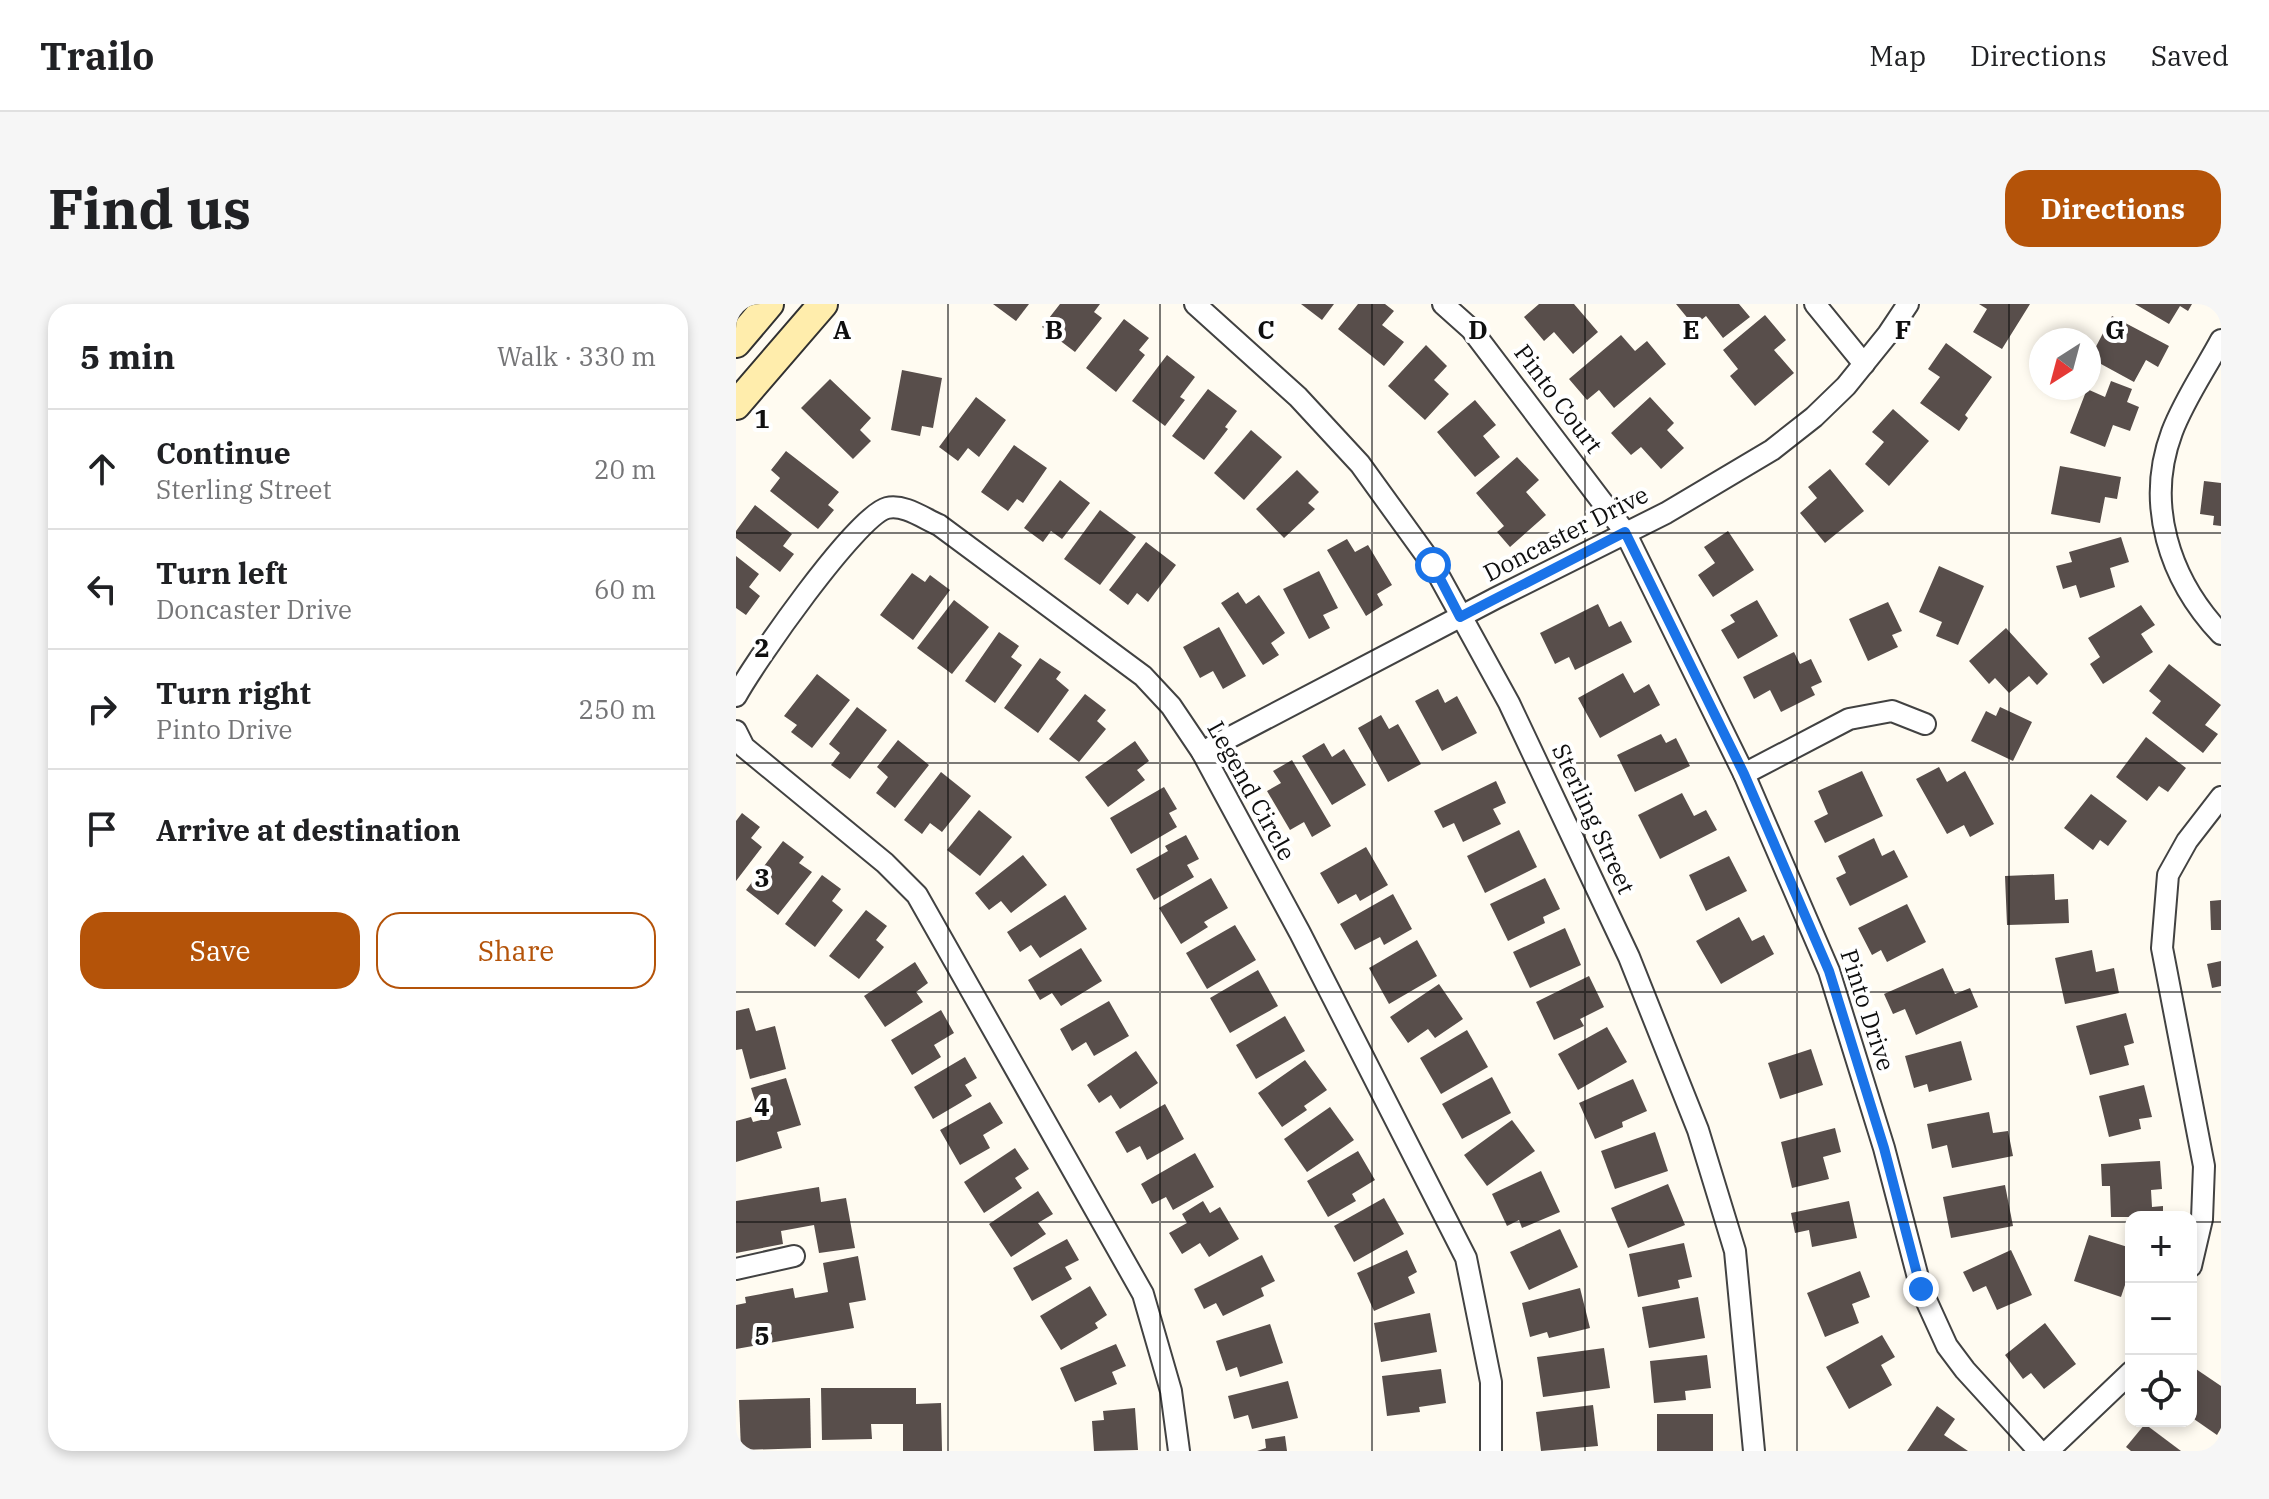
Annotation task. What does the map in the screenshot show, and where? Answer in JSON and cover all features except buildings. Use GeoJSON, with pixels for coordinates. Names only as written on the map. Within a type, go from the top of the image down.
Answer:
{"type":"FeatureCollection","features":[{"type":"Feature","properties":{"kind":"main road"},"geometry":{"type":"LineString","coordinates":[[736,343],[769,304]]}},
{"type":"Feature","properties":{"kind":"main road"},"geometry":{"type":"LineString","coordinates":[[736,405],[823,304]]}},
{"type":"Feature","properties":{"kind":"street","name":"Sterling Street"},"geometry":{"type":"LineString","coordinates":[[1195,304],[1298,397],[1360,464],[1433,565],[1509,703],[1629,957],[1698,1130],[1735,1251],[1754,1451]]}},
{"type":"Feature","properties":{"kind":"street","name":"Pinto Court"},"geometry":{"type":"LineString","coordinates":[[1443,304],[1471,329],[1625,532]]}},
{"type":"Feature","properties":{"kind":"street"},"geometry":{"type":"LineString","coordinates":[[1815,304],[1864,364]]}},
{"type":"Feature","properties":{"kind":"street","name":"Doncaster Drive"},"geometry":{"type":"LineString","coordinates":[[1202,752],[1666,513],[1772,450],[1814,417],[1864,364],[1908,304]]}},
{"type":"Feature","properties":{"kind":"street"},"geometry":{"type":"LineString","coordinates":[[2221,340],[2172,431],[2161,473],[2162,523],[2167,545],[2180,577],[2203,615],[2221,634]]}},
{"type":"Feature","properties":{"kind":"street","name":"Legend Circle"},"geometry":{"type":"LineString","coordinates":[[736,696],[763,652],[869,517],[885,509],[901,507],[939,525],[1143,676],[1171,706],[1202,752],[1300,933],[1466,1258],[1491,1382],[1491,1451]]}},
{"type":"Feature","properties":{"kind":"street","name":"Pinto Drive"},"geometry":{"type":"LineString","coordinates":[[1625,532],[1744,774],[1829,971],[1884,1148],[1921,1289],[1947,1346],[2039,1451]]}},
{"type":"Feature","properties":{"kind":"street"},"geometry":{"type":"LineString","coordinates":[[1744,774],[1849,719],[1892,711],[1925,724]]}},
{"type":"Feature","properties":{"kind":"street"},"geometry":{"type":"LineString","coordinates":[[736,731],[744,747],[885,863],[917,895],[1143,1294],[1171,1391],[1179,1451]]}},
{"type":"Feature","properties":{"kind":"street"},"geometry":{"type":"LineString","coordinates":[[2197,1240],[2202,1219],[2204,1166],[2162,948],[2168,875],[2187,841],[2221,797]]}},
{"type":"Feature","properties":{"kind":"street"},"geometry":{"type":"LineString","coordinates":[[736,1269],[794,1256]]}},
{"type":"Feature","properties":{"kind":"street"},"geometry":{"type":"LineString","coordinates":[[2048,1451],[2125,1378]]}},
{"type":"Feature","properties":{"kind":"route"},"geometry":{"type":"LineString","coordinates":[[1433,565],[1460,617],[1625,532],[1744,774],[1829,971],[1884,1148],[1921,1289]]}}]}
